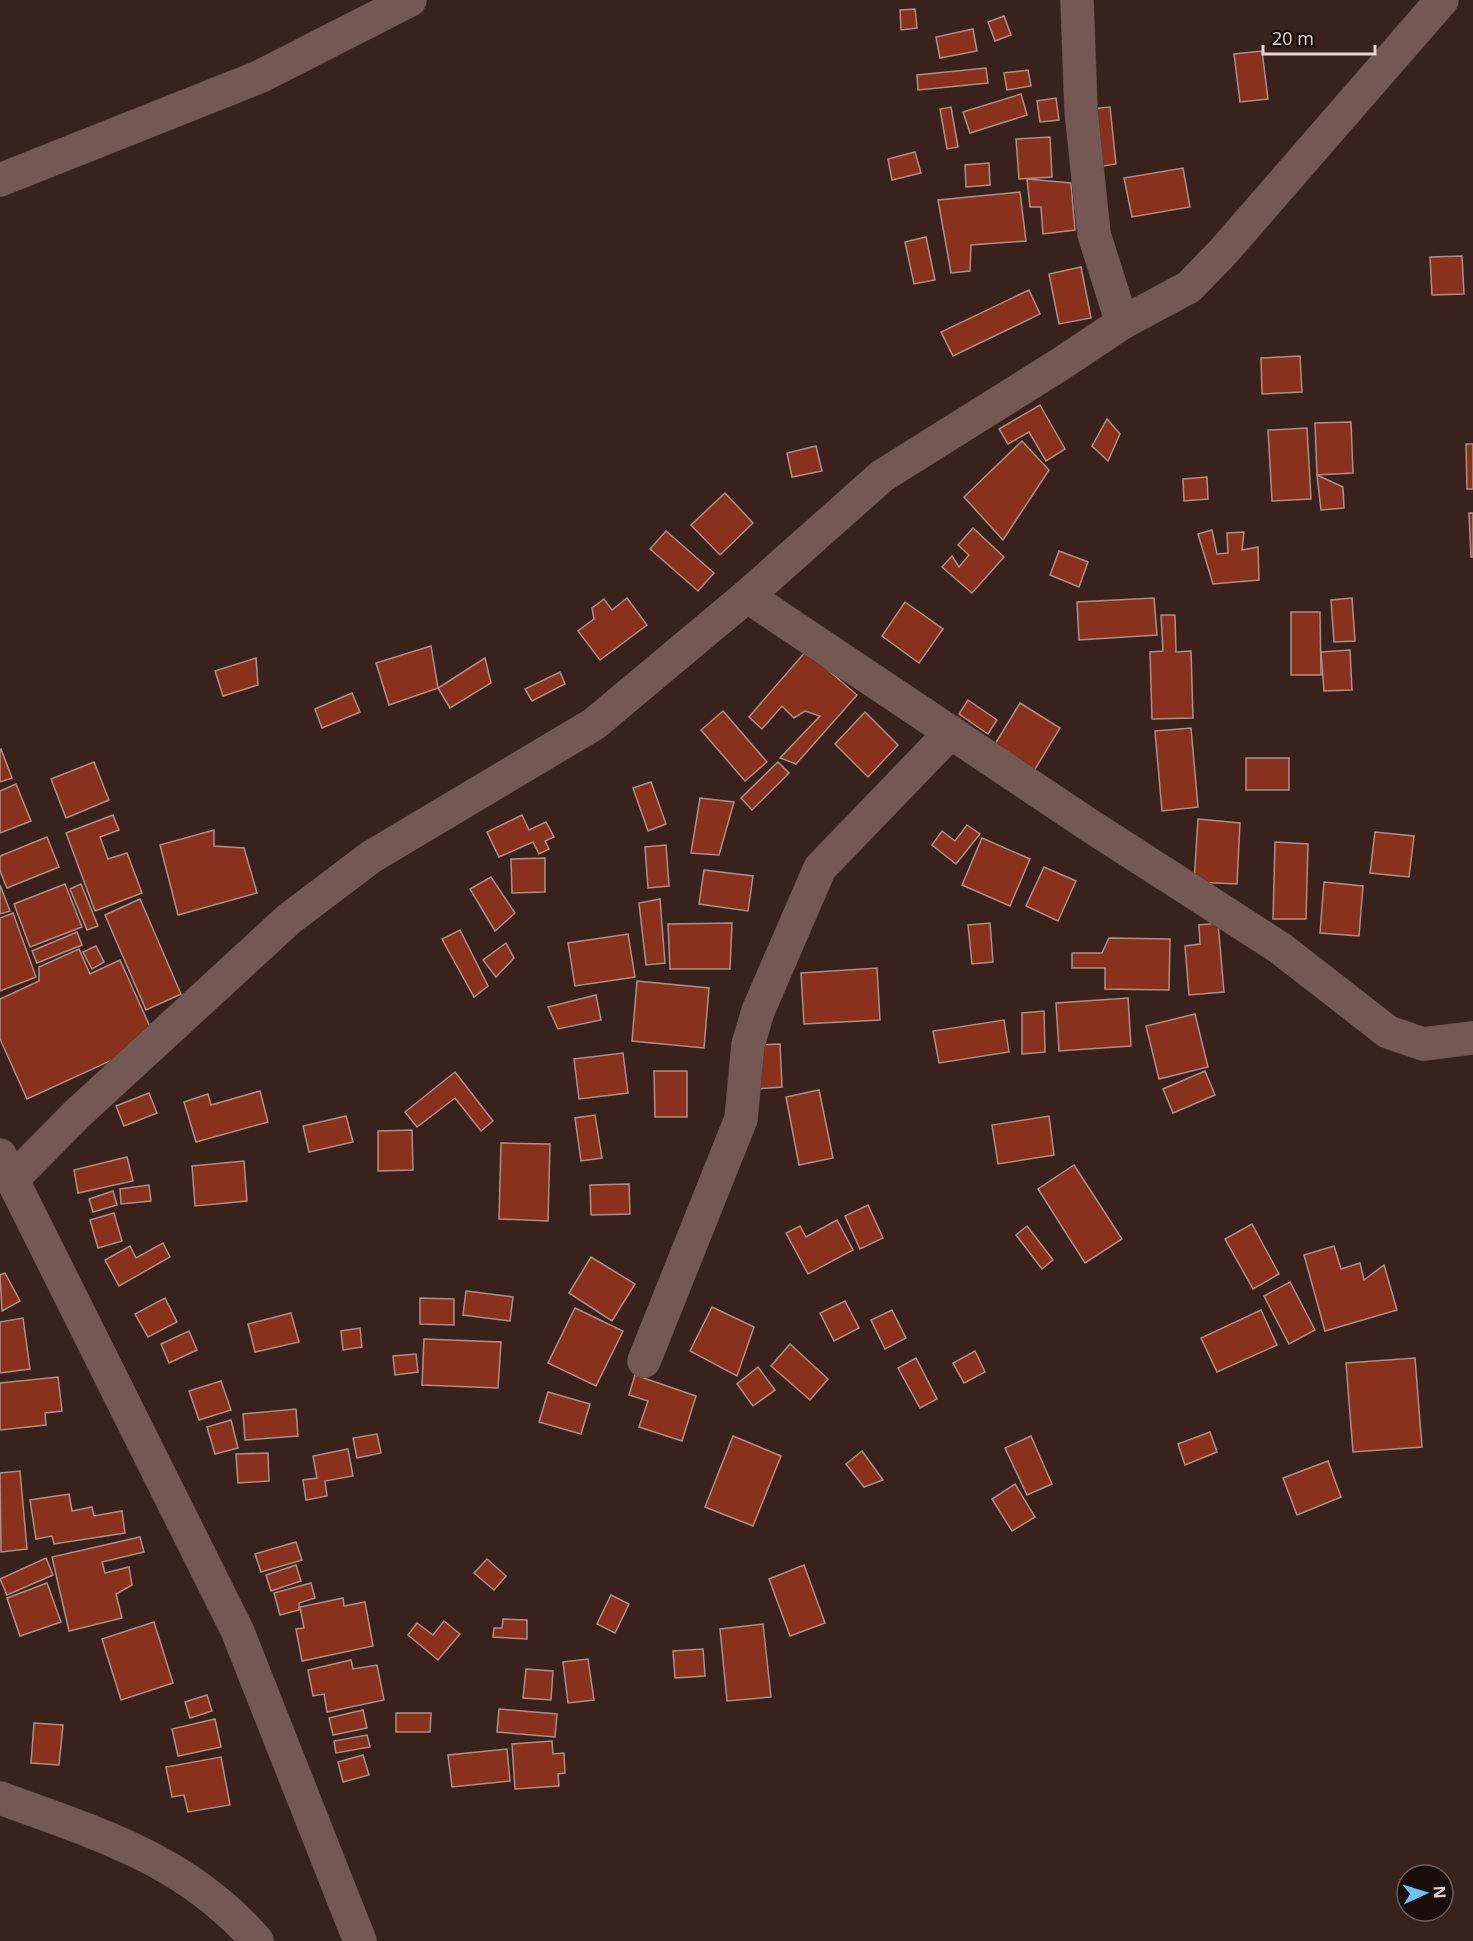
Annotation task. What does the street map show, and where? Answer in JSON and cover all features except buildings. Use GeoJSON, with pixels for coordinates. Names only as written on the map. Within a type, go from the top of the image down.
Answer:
{"type":"FeatureCollection","features":[{"type":"Feature","properties":{"kind":"street"},"geometry":{"type":"LineString","coordinates":[[0,180],[259,77],[410,0]]}},
{"type":"Feature","properties":{"kind":"street"},"geometry":{"type":"LineString","coordinates":[[1077,0],[1081,110],[1094,234],[1122,323]]}},
{"type":"Feature","properties":{"kind":"street"},"geometry":{"type":"LineString","coordinates":[[360,1941],[237,1630],[6,1167],[77,1114],[289,919],[371,857],[594,724],[747,596],[882,476],[1122,323],[1189,287],[1211,266],[1442,0]]}},
{"type":"Feature","properties":{"kind":"street"},"geometry":{"type":"LineString","coordinates":[[747,596],[1280,948],[1388,1032],[1423,1044],[1473,1038]]}},
{"type":"Feature","properties":{"kind":"street"},"geometry":{"type":"LineString","coordinates":[[644,1361],[741,1119],[748,1045],[758,1011],[820,868],[951,732]]}},
{"type":"Feature","properties":{"kind":"street"},"geometry":{"type":"LineString","coordinates":[[0,1798],[130,1846],[159,1860],[232,1911],[257,1941]]}}]}
